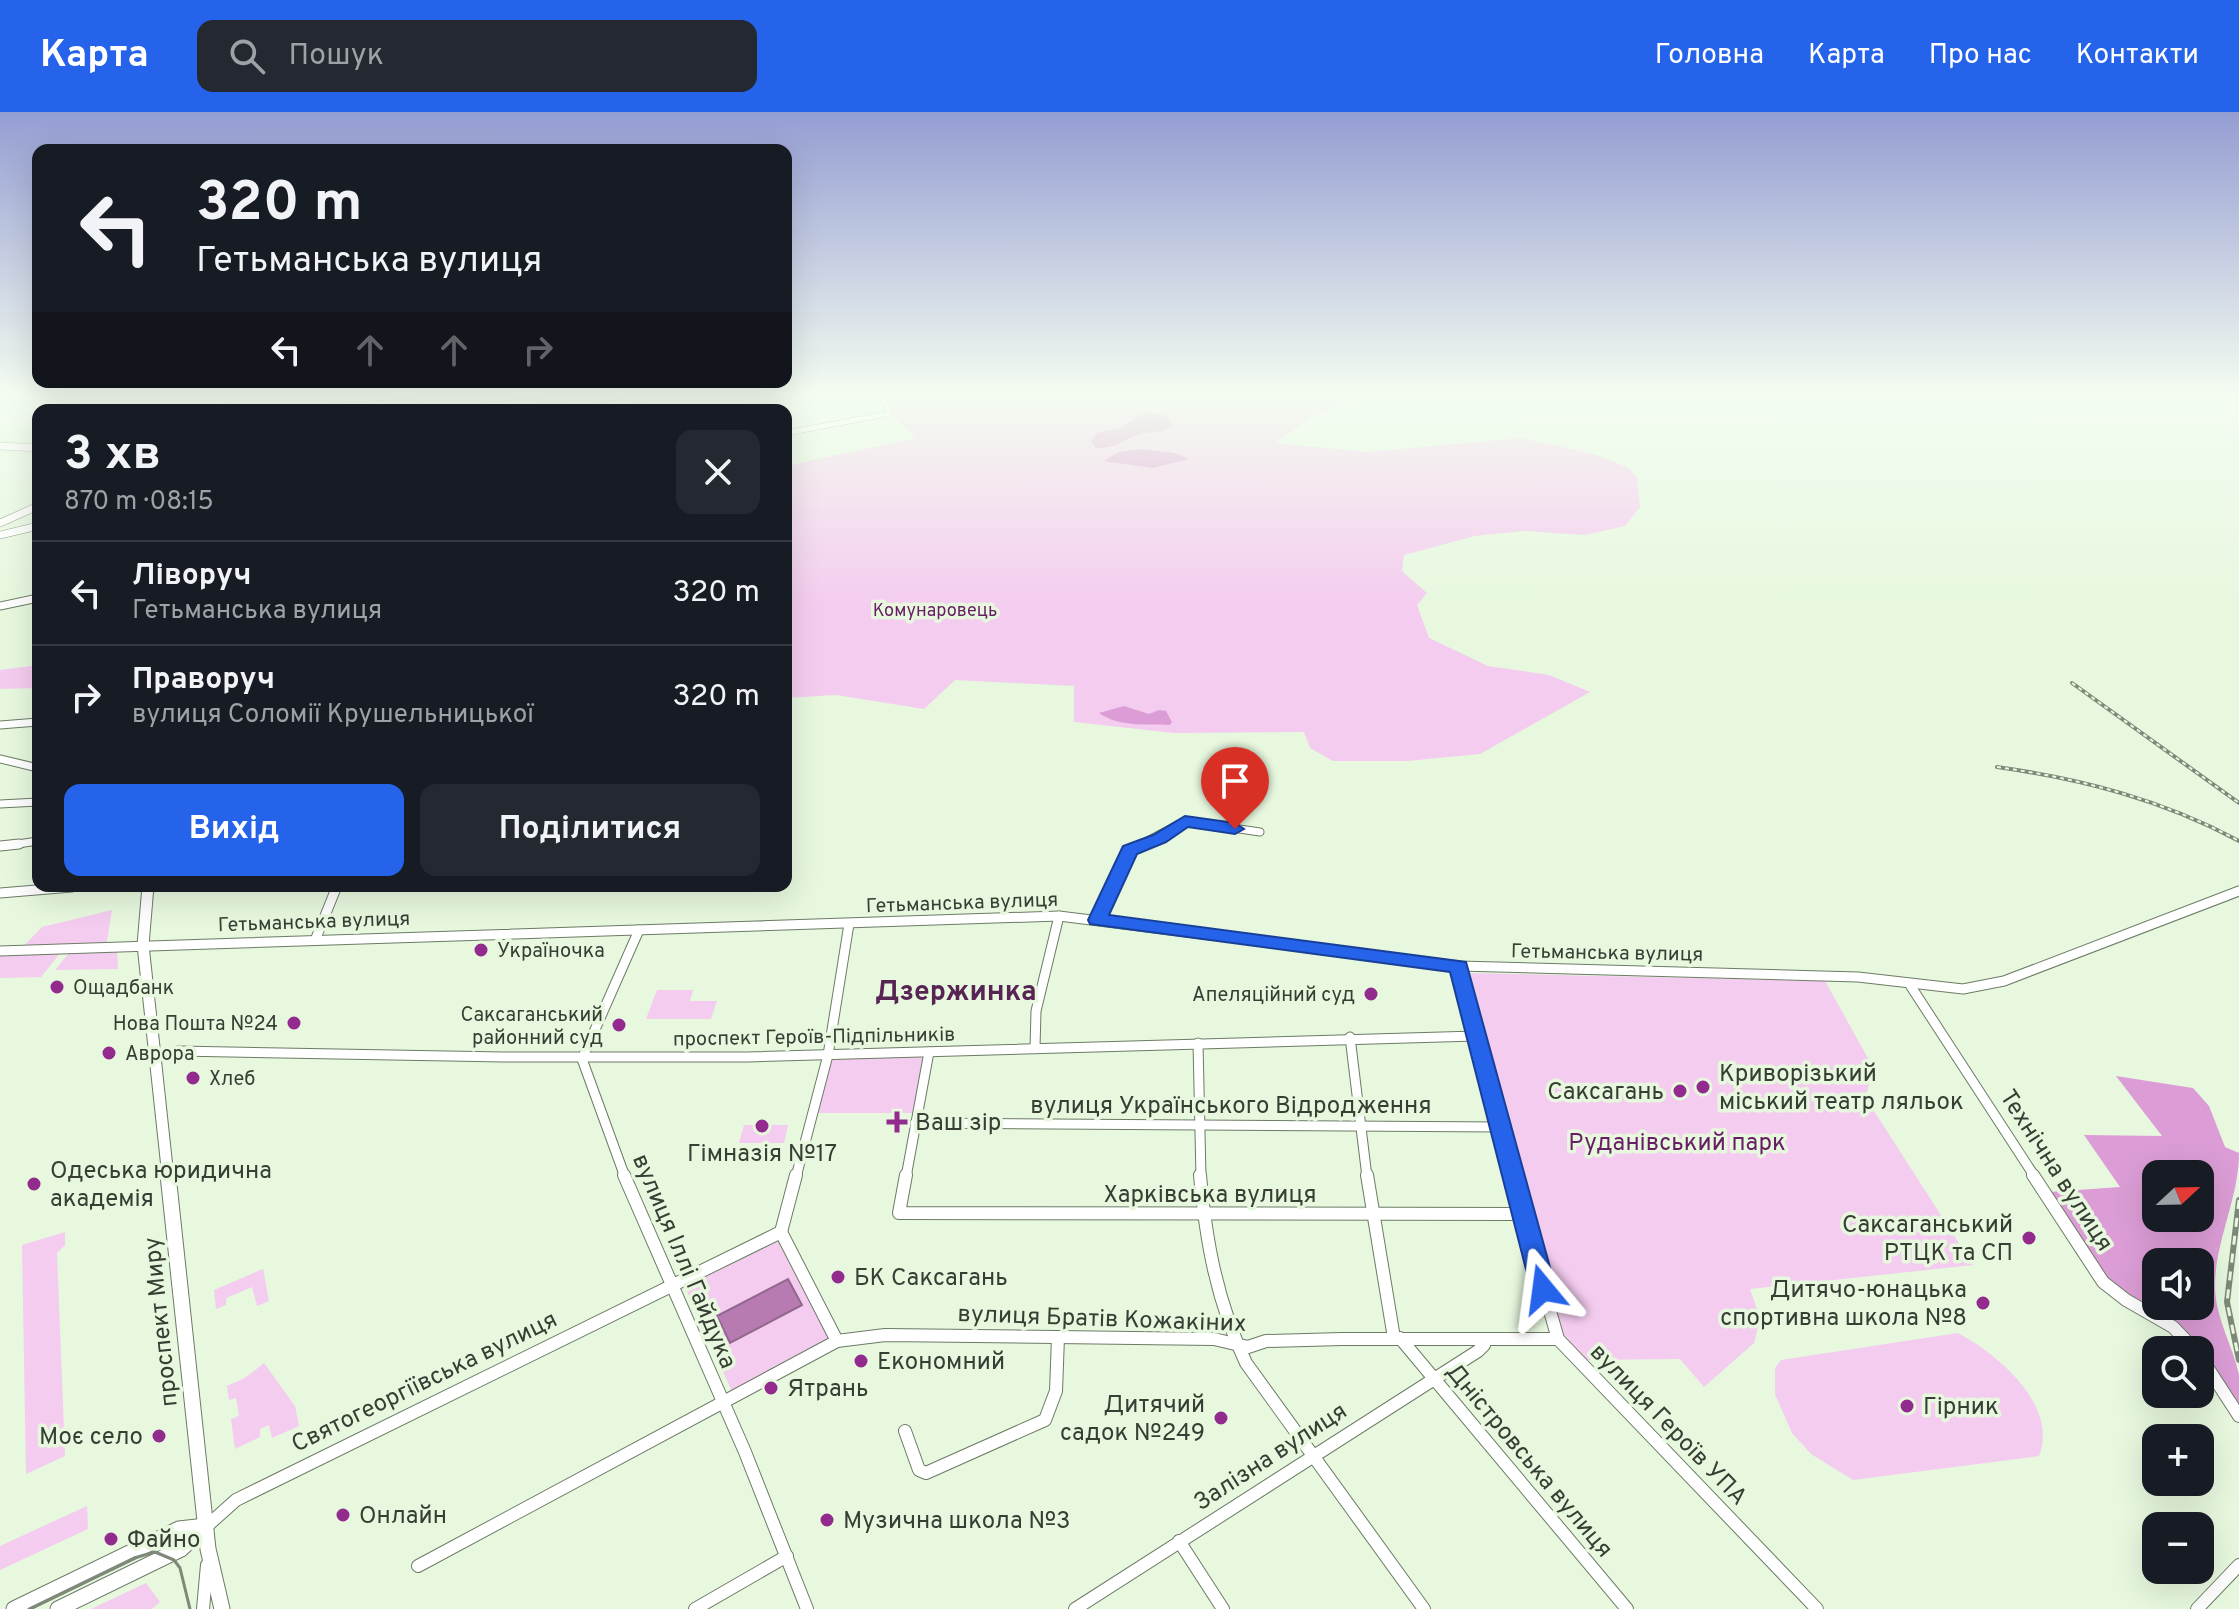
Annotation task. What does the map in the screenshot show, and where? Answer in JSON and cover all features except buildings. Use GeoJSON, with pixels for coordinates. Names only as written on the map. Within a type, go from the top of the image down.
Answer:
{"type":"FeatureCollection","features":[{"type":"Feature","properties":{"kind":"main road"},"geometry":{"type":"LineString","coordinates":[[0,523],[32,509]]}},
{"type":"Feature","properties":{"kind":"main road"},"geometry":{"type":"LineString","coordinates":[[0,535],[32,527]]}},
{"type":"Feature","properties":{"kind":"main road","name":"проспект Миру"},"geometry":{"type":"LineString","coordinates":[[147,892],[143,945],[154,1058],[208,1549],[222,1609]]}},
{"type":"Feature","properties":{"kind":"main road","name":"Святогеоргіївська вулиця"},"geometry":{"type":"LineString","coordinates":[[14,1609],[179,1529],[206,1526]]}},
{"type":"Feature","properties":{"kind":"main road","name":"Святогеоргіївська вулиця"},"geometry":{"type":"LineString","coordinates":[[58,1609],[181,1549],[206,1526]]}},
{"type":"Feature","properties":{"kind":"street"},"geometry":{"type":"LineString","coordinates":[[0,606],[32,599]]}},
{"type":"Feature","properties":{"kind":"street"},"geometry":{"type":"LineString","coordinates":[[0,725],[32,722]]}},
{"type":"Feature","properties":{"kind":"street"},"geometry":{"type":"LineString","coordinates":[[0,759],[32,767]]}},
{"type":"Feature","properties":{"kind":"street"},"geometry":{"type":"LineString","coordinates":[[0,804],[32,802]]}},
{"type":"Feature","properties":{"kind":"street"},"geometry":{"type":"LineString","coordinates":[[1097,920],[1130,850],[1138,845],[1159,839],[1185,821],[1260,832]]}},
{"type":"Feature","properties":{"kind":"street"},"geometry":{"type":"LineString","coordinates":[[0,846],[32,842]]}},
{"type":"Feature","properties":{"kind":"street"},"geometry":{"type":"LineString","coordinates":[[0,893],[32,890]]}},
{"type":"Feature","properties":{"kind":"street","name":"Гетьманська вулиця"},"geometry":{"type":"LineString","coordinates":[[0,951],[316,938],[1059,916],[1459,966],[1858,977],[1963,989],[1996,983],[2239,891]]}},
{"type":"Feature","properties":{"kind":"street"},"geometry":{"type":"LineString","coordinates":[[316,938],[335,892]]}},
{"type":"Feature","properties":{"kind":"street"},"geometry":{"type":"LineString","coordinates":[[1035,1048],[1036,1011],[1059,916]]}},
{"type":"Feature","properties":{"kind":"street"},"geometry":{"type":"LineString","coordinates":[[418,1566],[837,1341],[781,1232],[828,1055],[849,924]]}},
{"type":"Feature","properties":{"kind":"street"},"geometry":{"type":"LineString","coordinates":[[582,1059],[639,930]]}},
{"type":"Feature","properties":{"kind":"street","name":"вулиця Героїв УПА"},"geometry":{"type":"LineString","coordinates":[[1459,966],[1521,1214],[1558,1339],[1817,1609]]}},
{"type":"Feature","properties":{"kind":"street","name":"Технічна вулиця"},"geometry":{"type":"LineString","coordinates":[[1910,985],[2103,1282],[2116,1295],[2168,1321],[2182,1336]]}},
{"type":"Feature","properties":{"kind":"street","name":"проспект Героїв-Підпільників"},"geometry":{"type":"LineString","coordinates":[[154,1058],[177,1051],[582,1059],[828,1055],[1350,1037],[1476,1036]]}},
{"type":"Feature","properties":{"kind":"street"},"geometry":{"type":"LineString","coordinates":[[1350,1037],[1359,1127],[1397,1338]]}},
{"type":"Feature","properties":{"kind":"street"},"geometry":{"type":"LineString","coordinates":[[1198,1043],[1197,1125],[1205,1214],[1222,1313],[1236,1346],[1312,1457],[1424,1609]]}},
{"type":"Feature","properties":{"kind":"street"},"geometry":{"type":"LineString","coordinates":[[915,1123],[929,1052]]}},
{"type":"Feature","properties":{"kind":"street","name":"вулиця Іллі Гайдука"},"geometry":{"type":"LineString","coordinates":[[582,1059],[599,1114],[807,1609]]}},
{"type":"Feature","properties":{"kind":"street","name":"вулиця Українського Відродження"},"geometry":{"type":"LineString","coordinates":[[915,1123],[1500,1127]]}},
{"type":"Feature","properties":{"kind":"street","name":"Харківська вулиця"},"geometry":{"type":"LineString","coordinates":[[915,1123],[899,1213],[1521,1214]]}},
{"type":"Feature","properties":{"kind":"street","name":"Святогеоргіївська вулиця"},"geometry":{"type":"LineString","coordinates":[[206,1526],[236,1500],[781,1232]]}},
{"type":"Feature","properties":{"kind":"street","name":"вулиця Братів Кожакіних"},"geometry":{"type":"LineString","coordinates":[[837,1341],[885,1335],[1214,1339],[1248,1347],[1266,1341],[1558,1339]]}},
{"type":"Feature","properties":{"kind":"street"},"geometry":{"type":"LineString","coordinates":[[905,1431],[919,1470],[926,1473],[1045,1420],[1054,1399],[1058,1337]]}},
{"type":"Feature","properties":{"kind":"street","name":"Дністровська вулиця"},"geometry":{"type":"LineString","coordinates":[[1397,1338],[1627,1609]]}},
{"type":"Feature","properties":{"kind":"street","name":"Залізна вулиця"},"geometry":{"type":"LineString","coordinates":[[1075,1609],[1478,1351],[1484,1345],[1482,1339]]}},
{"type":"Feature","properties":{"kind":"street"},"geometry":{"type":"LineString","coordinates":[[2214,1378],[2239,1416]]}},
{"type":"Feature","properties":{"kind":"street"},"geometry":{"type":"LineString","coordinates":[[1179,1541],[1223,1609]]}},
{"type":"Feature","properties":{"kind":"street"},"geometry":{"type":"LineString","coordinates":[[203,1609],[208,1549]]}},
{"type":"Feature","properties":{"kind":"street"},"geometry":{"type":"LineString","coordinates":[[695,1609],[787,1556]]}},
{"type":"Feature","properties":{"kind":"street"},"geometry":{"type":"LineString","coordinates":[[2197,1609],[2239,1565]]}},
{"type":"Feature","properties":{"kind":"green space","name":"Комунаровець"},"geometry":{"type":"Polygon","coordinates":[[[792,466],[1624,466],[1637,477],[1640,507],[1625,526],[1585,535],[1523,531],[1475,536],[1404,555],[1402,571],[1427,593],[1417,605],[1429,638],[1488,666],[1549,675],[1590,692],[1480,754],[1407,761],[1333,761],[1310,748],[1304,732],[1174,733],[1074,722],[1074,686],[955,680],[924,709],[836,695],[792,698],[792,466]]]}},
{"type":"Feature","properties":{"kind":"green space"},"geometry":{"type":"Polygon","coordinates":[[[32,666],[32,688],[0,689],[0,670],[32,666]]]}},
{"type":"Feature","properties":{"kind":"green space"},"geometry":{"type":"Polygon","coordinates":[[[112,910],[106,947],[20,950],[42,927],[112,910]]]}},
{"type":"Feature","properties":{"kind":"green space"},"geometry":{"type":"Polygon","coordinates":[[[117,950],[118,969],[55,970],[70,952],[117,950]]]}},
{"type":"Feature","properties":{"kind":"green space"},"geometry":{"type":"Polygon","coordinates":[[[61,952],[41,977],[0,978],[0,955],[61,952]]]}},
{"type":"Feature","properties":{"kind":"green space","name":"Руданівський парк"},"geometry":{"type":"Polygon","coordinates":[[[1466,973],[1825,981],[1874,1069],[1867,1092],[1874,1111],[1973,1265],[1750,1289],[1760,1318],[1754,1343],[1704,1387],[1680,1359],[1582,1360],[1553,1322],[1466,973]]]}},
{"type":"Feature","properties":{"kind":"green space"},"geometry":{"type":"Polygon","coordinates":[[[657,990],[693,990],[690,1001],[717,1001],[711,1019],[646,1019],[657,990]]]}},
{"type":"Feature","properties":{"kind":"green space"},"geometry":{"type":"Polygon","coordinates":[[[918,1054],[924,1061],[913,1113],[818,1113],[832,1058],[918,1054]]]}},
{"type":"Feature","properties":{"kind":"green space"},"geometry":{"type":"Polygon","coordinates":[[[744,1125],[788,1125],[784,1143],[739,1143],[744,1125]]]}},
{"type":"Feature","properties":{"kind":"green space"},"geometry":{"type":"Polygon","coordinates":[[[65,1232],[65,1245],[57,1253],[65,1456],[26,1474],[22,1245],[65,1232]]]}},
{"type":"Feature","properties":{"kind":"green space"},"geometry":{"type":"Polygon","coordinates":[[[780,1238],[835,1340],[733,1394],[684,1285],[780,1238]]]}},
{"type":"Feature","properties":{"kind":"green space"},"geometry":{"type":"Polygon","coordinates":[[[263,1269],[269,1301],[257,1306],[252,1287],[226,1298],[226,1305],[216,1309],[214,1290],[263,1269]]]}},
{"type":"Feature","properties":{"kind":"green space","name":"Гірник"},"geometry":{"type":"Polygon","coordinates":[[[1958,1333],[1990,1354],[2021,1383],[2040,1418],[2043,1437],[2039,1456],[1853,1480],[1811,1454],[1792,1433],[1775,1394],[1775,1368],[1781,1360],[1958,1333]]]}},
{"type":"Feature","properties":{"kind":"green space"},"geometry":{"type":"Polygon","coordinates":[[[264,1363],[295,1406],[299,1426],[272,1438],[269,1425],[260,1429],[260,1437],[235,1449],[231,1419],[239,1416],[236,1398],[229,1400],[227,1386],[245,1378],[264,1363]]]}},
{"type":"Feature","properties":{"kind":"green space"},"geometry":{"type":"Polygon","coordinates":[[[87,1506],[88,1529],[0,1570],[0,1546],[87,1506]]]}},
{"type":"Feature","properties":{"kind":"green space"},"geometry":{"type":"Polygon","coordinates":[[[146,1583],[160,1602],[152,1609],[91,1609],[146,1583]]]}},
{"type":"Feature","properties":{"kind":"shaded area"},"geometry":{"type":"Polygon","coordinates":[[[1124,706],[1149,714],[1166,711],[1172,722],[1170,725],[1133,724],[1115,721],[1099,713],[1124,706]]]}},
{"type":"Feature","properties":{"kind":"shaded area"},"geometry":{"type":"Polygon","coordinates":[[[2116,1076],[2193,1088],[2209,1106],[2225,1147],[2239,1153],[2215,1286],[2218,1309],[2239,1375],[2239,1406],[2214,1371],[2214,1336],[2189,1336],[2174,1320],[2214,1320],[2214,1248],[2142,1248],[2142,1304],[2108,1280],[2049,1192],[2120,1187],[2084,1135],[2162,1136],[2116,1076]]]}},
{"type":"Feature","properties":{"kind":"shaded area"},"geometry":{"type":"Polygon","coordinates":[[[788,1279],[802,1305],[730,1343],[717,1316],[788,1279]]]}},
{"type":"Feature","properties":{"kind":"tram line"},"geometry":{"type":"LineString","coordinates":[[29,1609],[134,1558],[155,1552],[174,1560],[180,1568],[190,1609]]}},
{"type":"Feature","properties":{"kind":"railway"},"geometry":{"type":"LineString","coordinates":[[2072,683],[2239,803]]}},
{"type":"Feature","properties":{"kind":"railway"},"geometry":{"type":"LineString","coordinates":[[1997,767],[2121,793],[2181,814],[2239,841]]}},
{"type":"Feature","properties":{"kind":"railway"},"geometry":{"type":"LineString","coordinates":[[2239,1200],[2227,1302],[2239,1360]]}},
{"type":"Feature","properties":{"kind":"place","name":"Україночка"},"geometry":{"type":"Point","coordinates":[481,950]}},
{"type":"Feature","properties":{"kind":"place","name":"Ощадбанк"},"geometry":{"type":"Point","coordinates":[57,987]}},
{"type":"Feature","properties":{"kind":"place","name":"Апеляційний суд"},"geometry":{"type":"Point","coordinates":[1371,994]}},
{"type":"Feature","properties":{"kind":"place","name":"Нова Пошта №24"},"geometry":{"type":"Point","coordinates":[294,1023]}},
{"type":"Feature","properties":{"kind":"place","name":"Саксаганський районний суд"},"geometry":{"type":"Point","coordinates":[619,1025]}},
{"type":"Feature","properties":{"kind":"place","name":"Аврора"},"geometry":{"type":"Point","coordinates":[109,1053]}},
{"type":"Feature","properties":{"kind":"place","name":"Хлеб"},"geometry":{"type":"Point","coordinates":[193,1078]}},
{"type":"Feature","properties":{"kind":"place","name":"Криворізький міський театр ляльок"},"geometry":{"type":"Point","coordinates":[1703,1087]}},
{"type":"Feature","properties":{"kind":"place","name":"Саксагань"},"geometry":{"type":"Point","coordinates":[1680,1091]}},
{"type":"Feature","properties":{"kind":"place","name":"Ваш зір"},"geometry":{"type":"Point","coordinates":[897,1122]}},
{"type":"Feature","properties":{"kind":"place","name":"Гімназія №17"},"geometry":{"type":"Point","coordinates":[762,1126]}},
{"type":"Feature","properties":{"kind":"place","name":"Одеська юридична академія"},"geometry":{"type":"Point","coordinates":[34,1184]}},
{"type":"Feature","properties":{"kind":"place","name":"Саксаганський РТЦК та СП"},"geometry":{"type":"Point","coordinates":[2029,1238]}},
{"type":"Feature","properties":{"kind":"place","name":"БК Саксагань"},"geometry":{"type":"Point","coordinates":[838,1277]}},
{"type":"Feature","properties":{"kind":"place","name":"Дитячо-юнацька спортивна школа №8"},"geometry":{"type":"Point","coordinates":[1983,1303]}},
{"type":"Feature","properties":{"kind":"place","name":"Економний"},"geometry":{"type":"Point","coordinates":[861,1361]}},
{"type":"Feature","properties":{"kind":"place","name":"Ятрань"},"geometry":{"type":"Point","coordinates":[771,1388]}},
{"type":"Feature","properties":{"kind":"place","name":"Гірник"},"geometry":{"type":"Point","coordinates":[1907,1406]}},
{"type":"Feature","properties":{"kind":"place","name":"Дитячий садок №249"},"geometry":{"type":"Point","coordinates":[1221,1418]}},
{"type":"Feature","properties":{"kind":"place","name":"Моє село"},"geometry":{"type":"Point","coordinates":[159,1436]}},
{"type":"Feature","properties":{"kind":"place","name":"Онлайн"},"geometry":{"type":"Point","coordinates":[343,1515]}},
{"type":"Feature","properties":{"kind":"place","name":"Музична школа №3"},"geometry":{"type":"Point","coordinates":[827,1520]}},
{"type":"Feature","properties":{"kind":"place","name":"Файно"},"geometry":{"type":"Point","coordinates":[111,1539]}},
{"type":"Feature","properties":{"kind":"district","name":"Дзержинка"},"geometry":{"type":"Point","coordinates":[956,990]}},
{"type":"Feature","properties":{"kind":"route"},"geometry":{"type":"LineString","coordinates":[[1235,829],[1185,821],[1159,839],[1130,850],[1097,920],[1459,966],[1521,1214],[1543,1289]]}}]}
